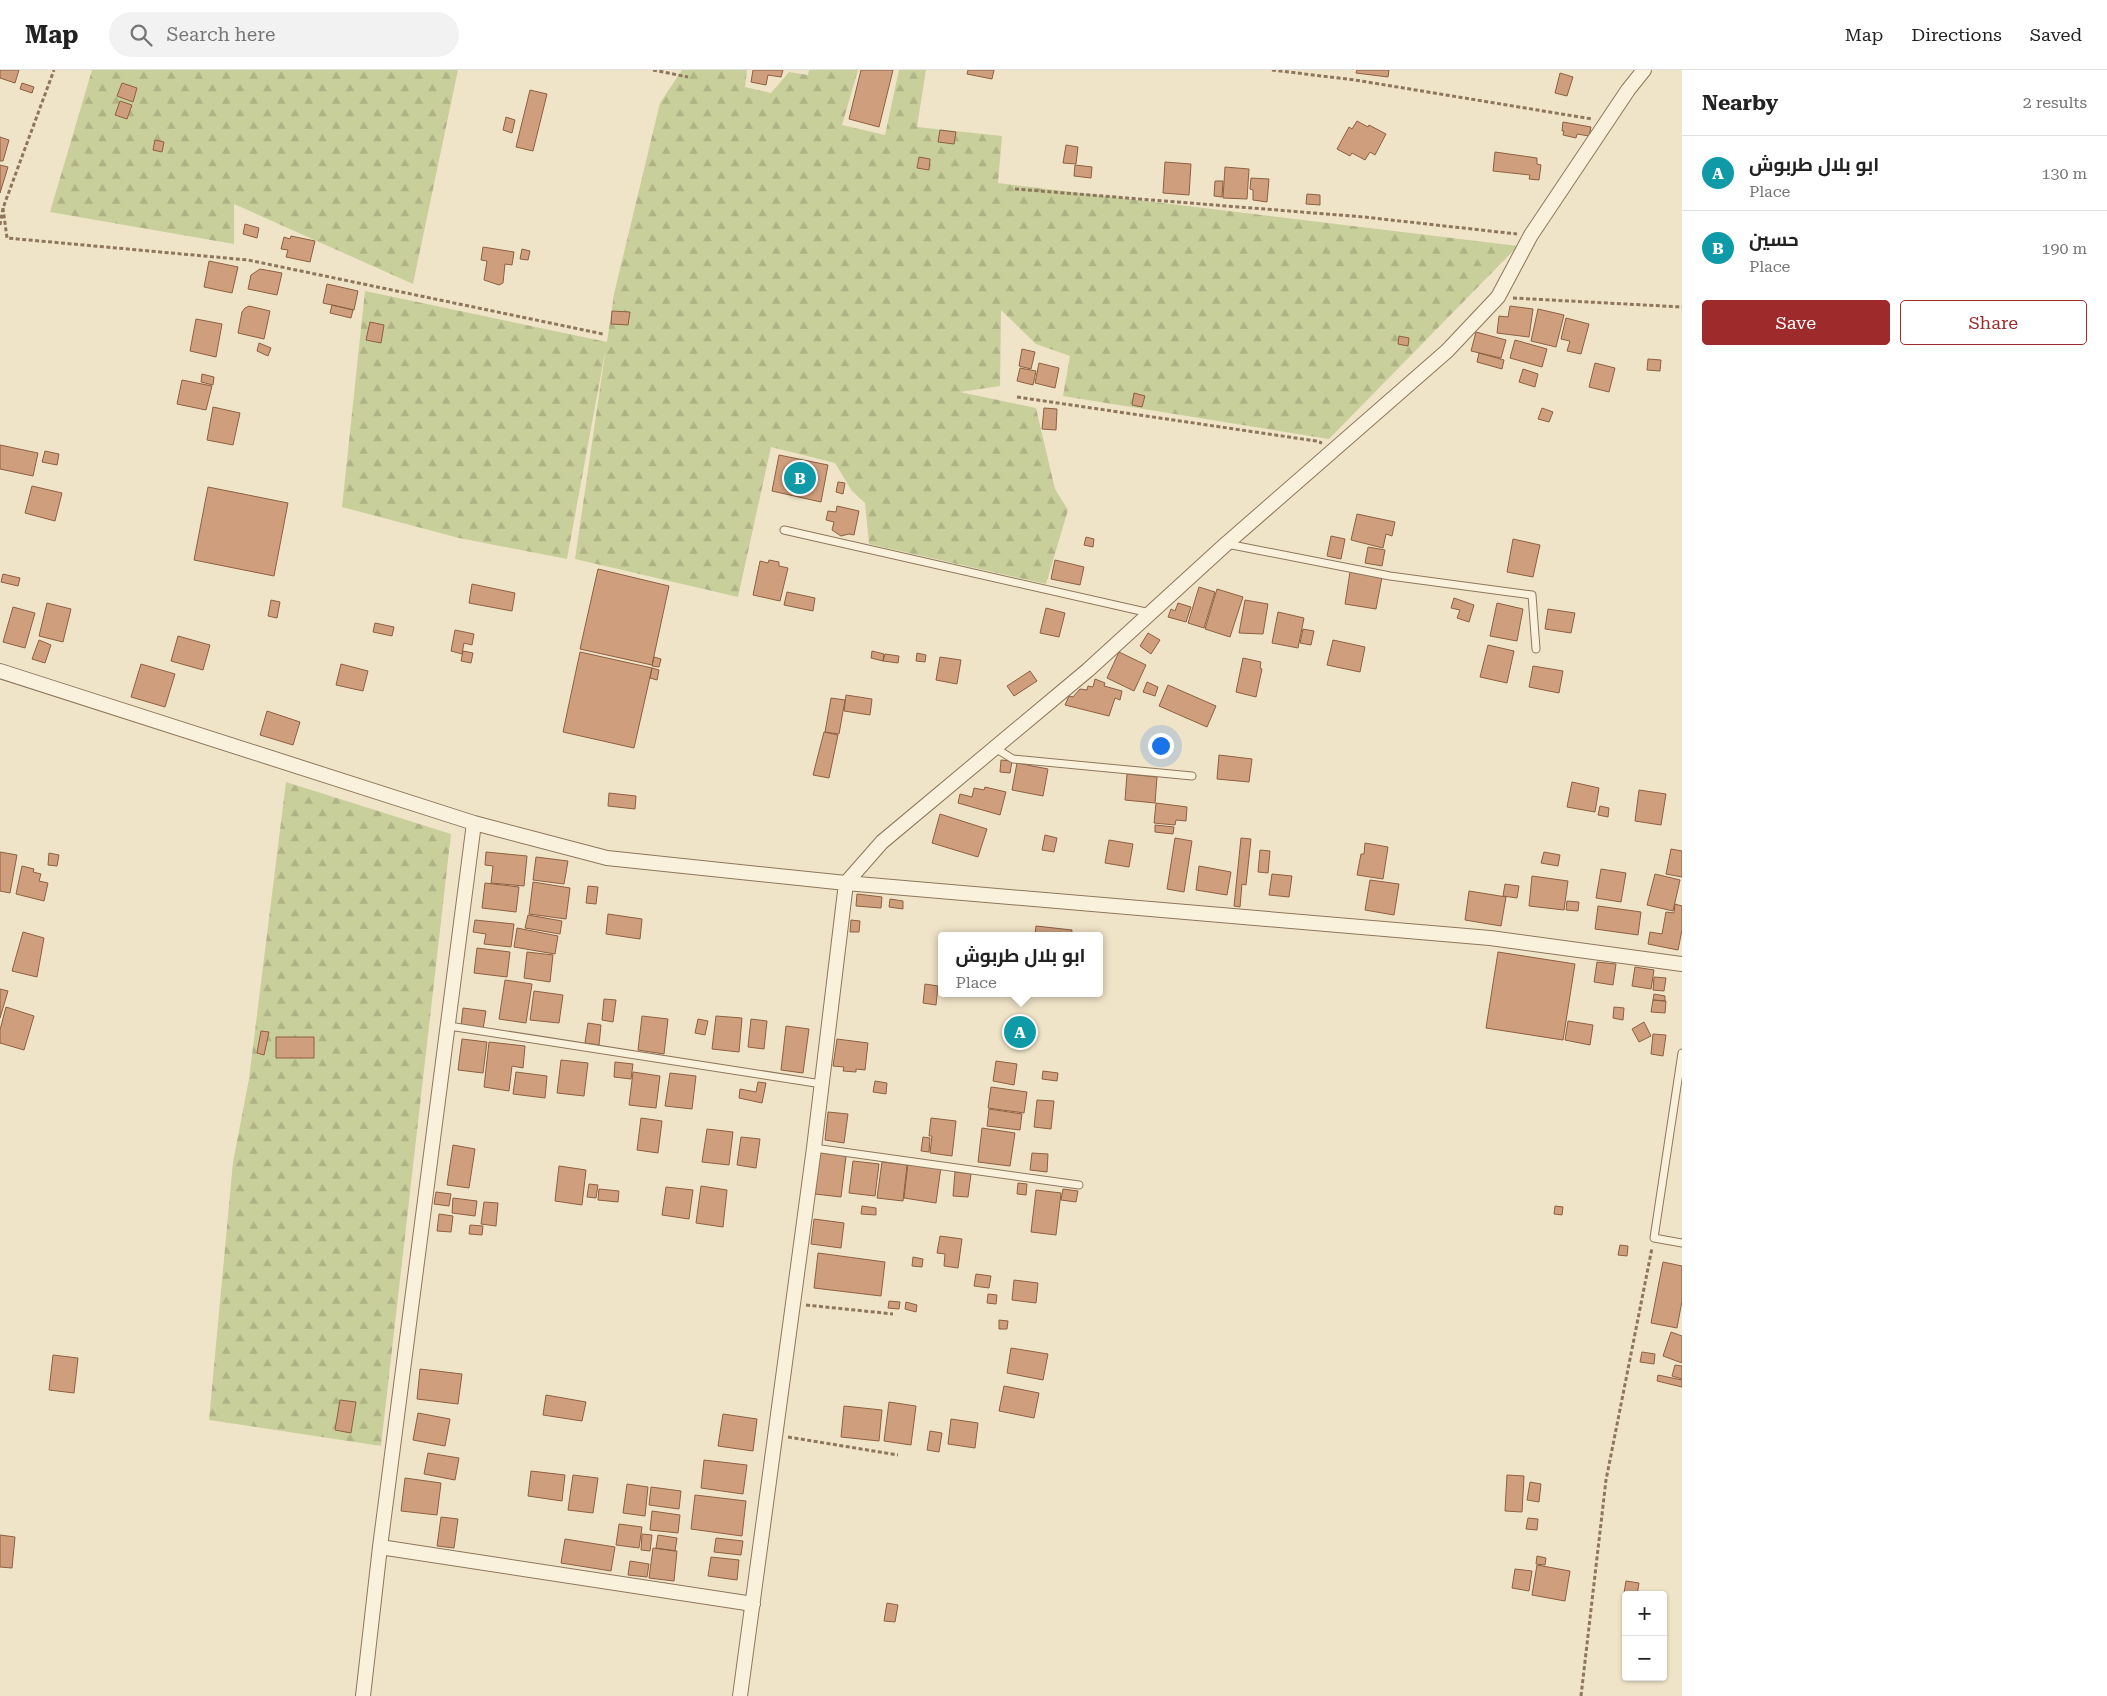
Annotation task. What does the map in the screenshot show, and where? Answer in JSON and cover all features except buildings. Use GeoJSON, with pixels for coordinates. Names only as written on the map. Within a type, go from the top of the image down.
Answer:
{"type":"FeatureCollection","features":[{"type":"Feature","properties":{"kind":"street"},"geometry":{"type":"LineString","coordinates":[[740,1696],[814,1148],[846,883],[882,842],[1088,670],[1226,544],[1446,351],[1498,297],[1531,235],[1628,90],[1644,70]]}},
{"type":"Feature","properties":{"kind":"street"},"geometry":{"type":"LineString","coordinates":[[0,671],[474,823],[606,858],[846,883],[1490,938],[1682,964]]}},
{"type":"Feature","properties":{"kind":"street"},"geometry":{"type":"LineString","coordinates":[[363,1696],[380,1547],[474,823]]}},
{"type":"Feature","properties":{"kind":"street"},"geometry":{"type":"LineString","coordinates":[[380,1547],[753,1604]]}},
{"type":"Feature","properties":{"kind":"lane"},"geometry":{"type":"LineString","coordinates":[[784,530],[1151,613]]}},
{"type":"Feature","properties":{"kind":"lane"},"geometry":{"type":"LineString","coordinates":[[1226,544],[1390,576],[1532,595],[1536,649]]}},
{"type":"Feature","properties":{"kind":"lane"},"geometry":{"type":"LineString","coordinates":[[995,748],[1012,759],[1192,776]]}},
{"type":"Feature","properties":{"kind":"lane"},"geometry":{"type":"LineString","coordinates":[[449,1026],[822,1084]]}},
{"type":"Feature","properties":{"kind":"lane"},"geometry":{"type":"LineString","coordinates":[[1682,1053],[1654,1238],[1682,1243]]}},
{"type":"Feature","properties":{"kind":"lane"},"geometry":{"type":"LineString","coordinates":[[814,1148],[1078,1185]]}},
{"type":"Feature","properties":{"kind":"path"},"geometry":{"type":"LineString","coordinates":[[0,225],[3,208],[54,70]]}},
{"type":"Feature","properties":{"kind":"path"},"geometry":{"type":"LineString","coordinates":[[653,70],[688,78]]}},
{"type":"Feature","properties":{"kind":"path"},"geometry":{"type":"LineString","coordinates":[[1272,70],[1355,80],[1607,121]]}},
{"type":"Feature","properties":{"kind":"path"},"geometry":{"type":"LineString","coordinates":[[1014,189],[1354,216],[1531,235]]}},
{"type":"Feature","properties":{"kind":"path"},"geometry":{"type":"LineString","coordinates":[[3,208],[6,238],[248,260],[603,334]]}},
{"type":"Feature","properties":{"kind":"path"},"geometry":{"type":"LineString","coordinates":[[1498,297],[1682,307]]}},
{"type":"Feature","properties":{"kind":"path"},"geometry":{"type":"LineString","coordinates":[[1017,397],[1316,440],[1336,448]]}},
{"type":"Feature","properties":{"kind":"path"},"geometry":{"type":"LineString","coordinates":[[1581,1696],[1606,1480],[1654,1238]]}},
{"type":"Feature","properties":{"kind":"path"},"geometry":{"type":"LineString","coordinates":[[793,1304],[893,1314]]}},
{"type":"Feature","properties":{"kind":"path"},"geometry":{"type":"LineString","coordinates":[[776,1435],[898,1455]]}},
{"type":"Feature","properties":{"kind":"green space"},"geometry":{"type":"Polygon","coordinates":[[[92,70],[458,70],[413,284],[234,204],[234,244],[50,212],[92,70]]]}},
{"type":"Feature","properties":{"kind":"green space"},"geometry":{"type":"Polygon","coordinates":[[[682,70],[747,70],[745,87],[771,93],[789,72],[808,75],[809,70],[858,70],[842,125],[885,135],[899,70],[926,70],[917,127],[1002,136],[998,183],[1518,246],[1329,439],[1063,396],[1070,356],[1036,344],[1001,310],[1000,386],[960,392],[1036,408],[1055,489],[1068,510],[1046,584],[869,544],[865,503],[852,491],[835,463],[771,447],[738,597],[575,559],[606,347],[567,559],[459,538],[342,507],[365,291],[607,342],[614,294],[660,103],[682,70]]]}},
{"type":"Feature","properties":{"kind":"green space"},"geometry":{"type":"Polygon","coordinates":[[[286,782],[451,834],[381,1446],[209,1420],[233,1162],[249,1079],[286,782]]]}},
{"type":"Feature","properties":{"kind":"place","name":"حسين"},"geometry":{"type":"Point","coordinates":[800,478]}},
{"type":"Feature","properties":{"kind":"place","name":"ابو بلال طربوش"},"geometry":{"type":"Point","coordinates":[1020,1032]}}]}
